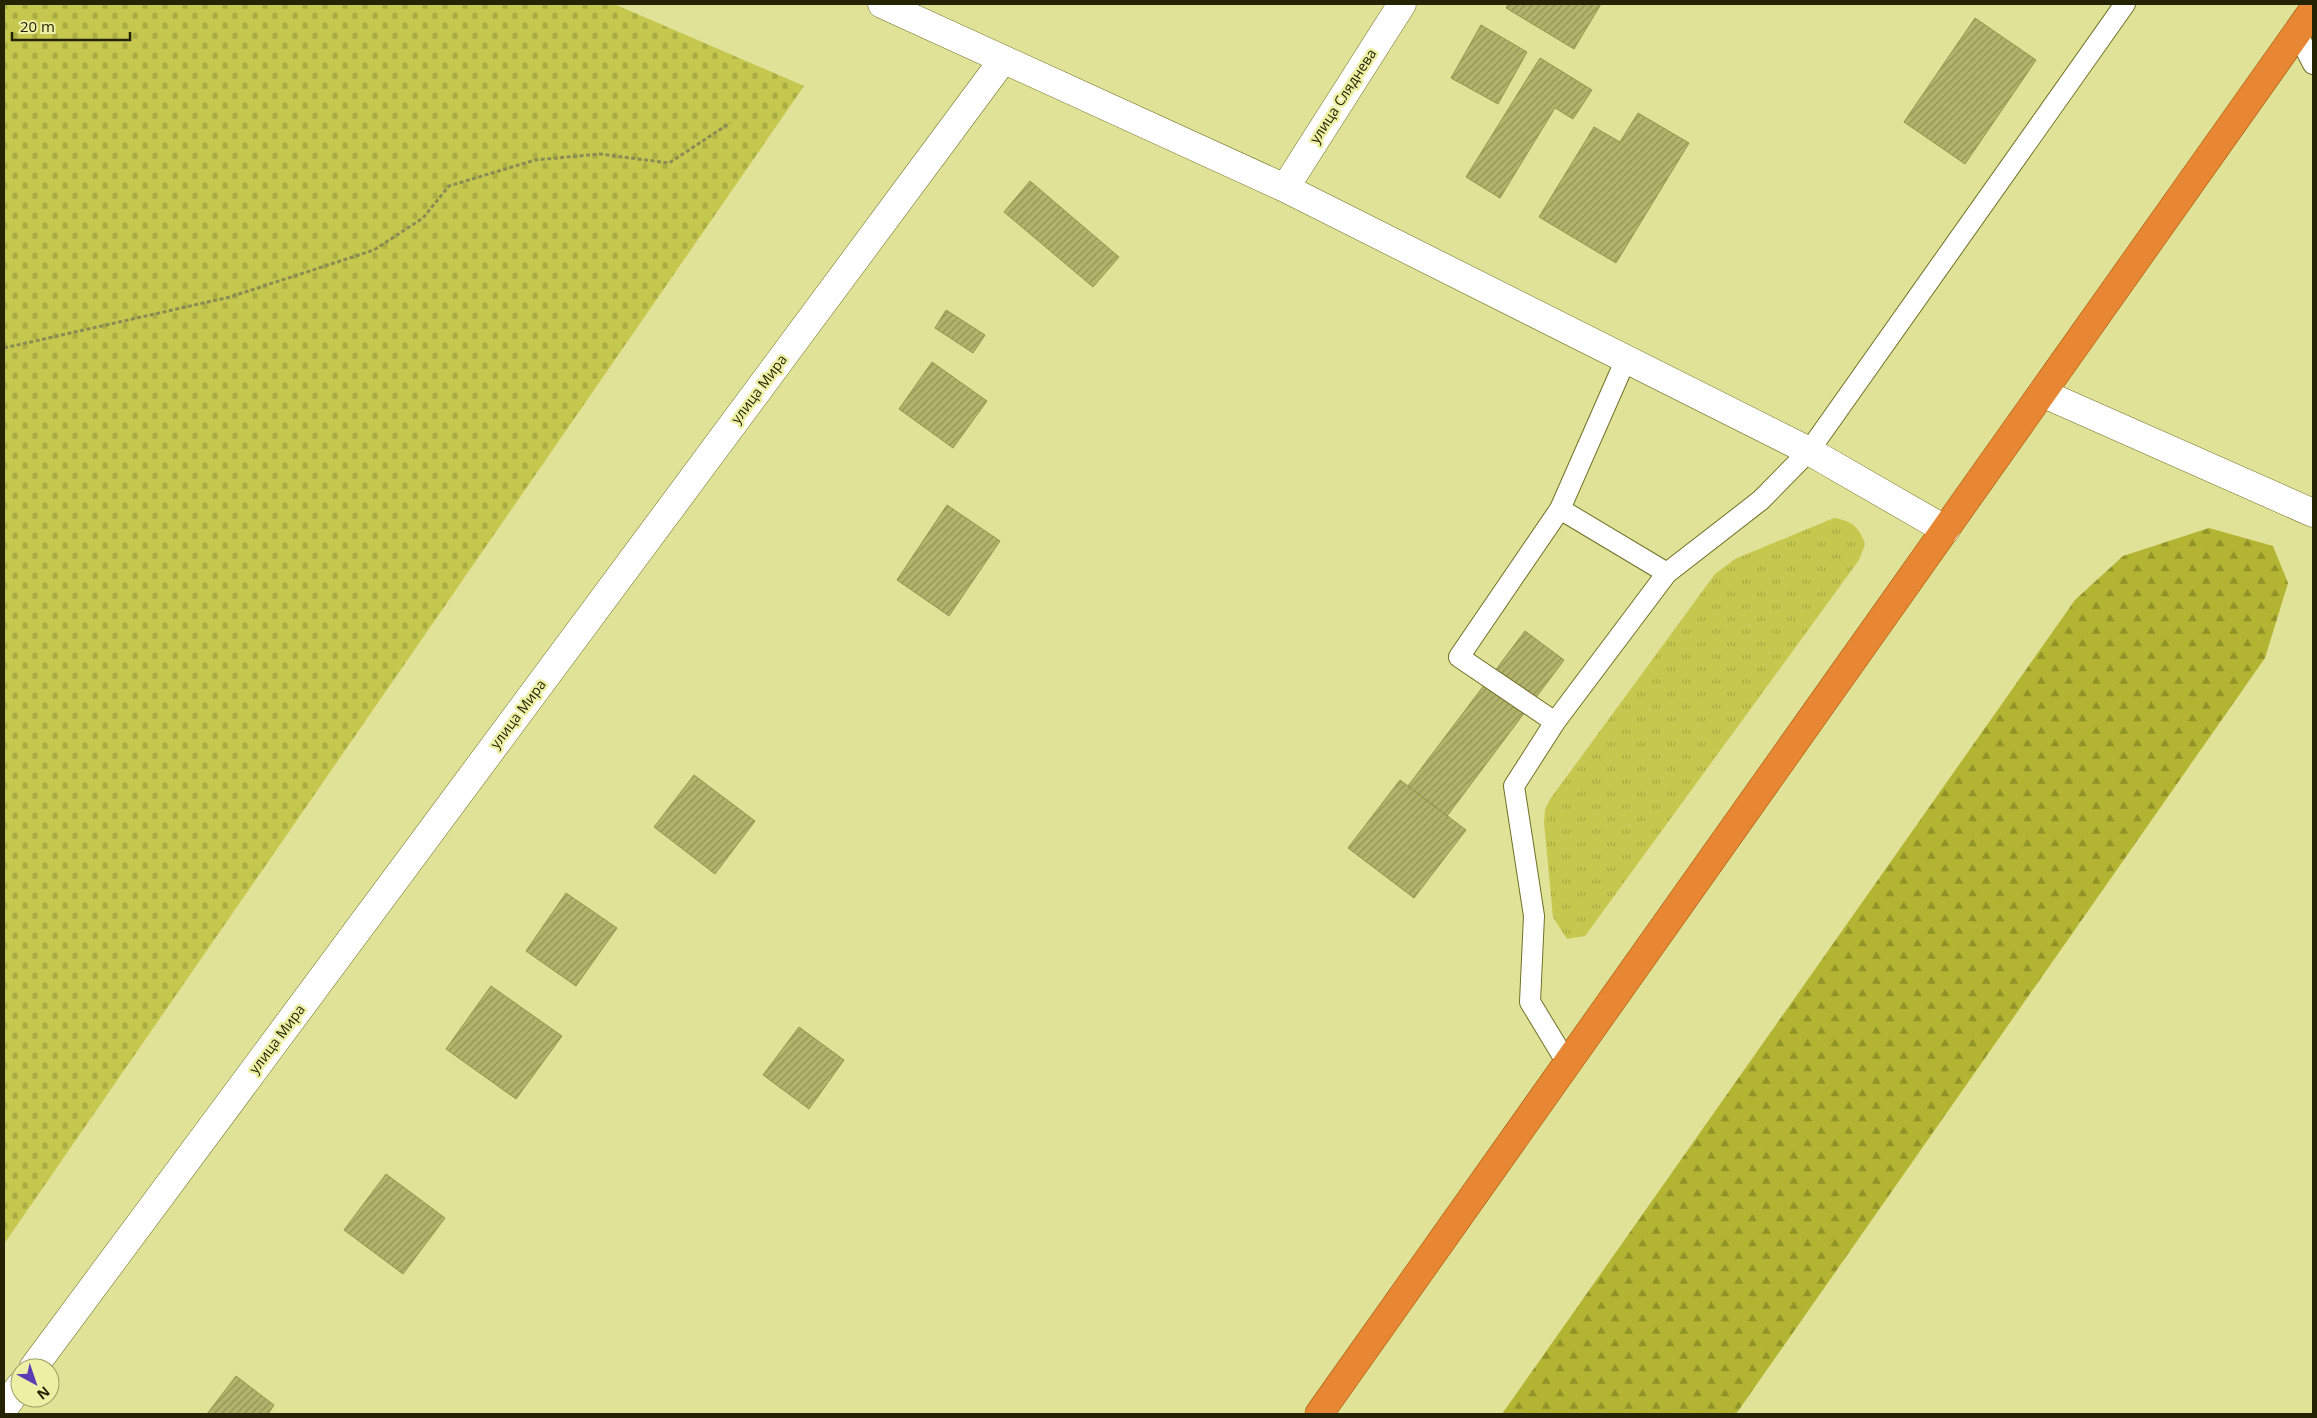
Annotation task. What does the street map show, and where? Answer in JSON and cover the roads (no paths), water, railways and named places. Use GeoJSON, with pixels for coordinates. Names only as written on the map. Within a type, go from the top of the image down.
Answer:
{"type":"FeatureCollection","features":[{"type":"Feature","properties":{"kind":"highway"},"geometry":{"type":"LineString","coordinates":[[1319,1414],[2313,10]]}},
{"type":"Feature","properties":{"kind":"street"},"geometry":{"type":"LineString","coordinates":[[882,4],[1285,188],[1809,451],[1946,530]]}},
{"type":"Feature","properties":{"kind":"street","name":"улица Сляднева"},"geometry":{"type":"LineString","coordinates":[[1285,188],[1402,4]]}},
{"type":"Feature","properties":{"kind":"street","name":"улица Мира"},"geometry":{"type":"LineString","coordinates":[[40,1358],[1003,60]]}},
{"type":"Feature","properties":{"kind":"street"},"geometry":{"type":"LineString","coordinates":[[2042,393],[2313,513]]}},
{"type":"Feature","properties":{"kind":"lane"},"geometry":{"type":"LineString","coordinates":[[1567,1063],[1530,1002],[1534,916],[1514,786],[1555,722],[1666,573],[1761,500],[1809,451],[2125,4]]}},
{"type":"Feature","properties":{"kind":"lane"},"geometry":{"type":"LineString","coordinates":[[2297,32],[2313,64]]}},
{"type":"Feature","properties":{"kind":"lane"},"geometry":{"type":"LineString","coordinates":[[1555,722],[1459,657],[1560,509],[1626,359]]}},
{"type":"Feature","properties":{"kind":"lane"},"geometry":{"type":"LineString","coordinates":[[1560,509],[1666,573]]}}]}
